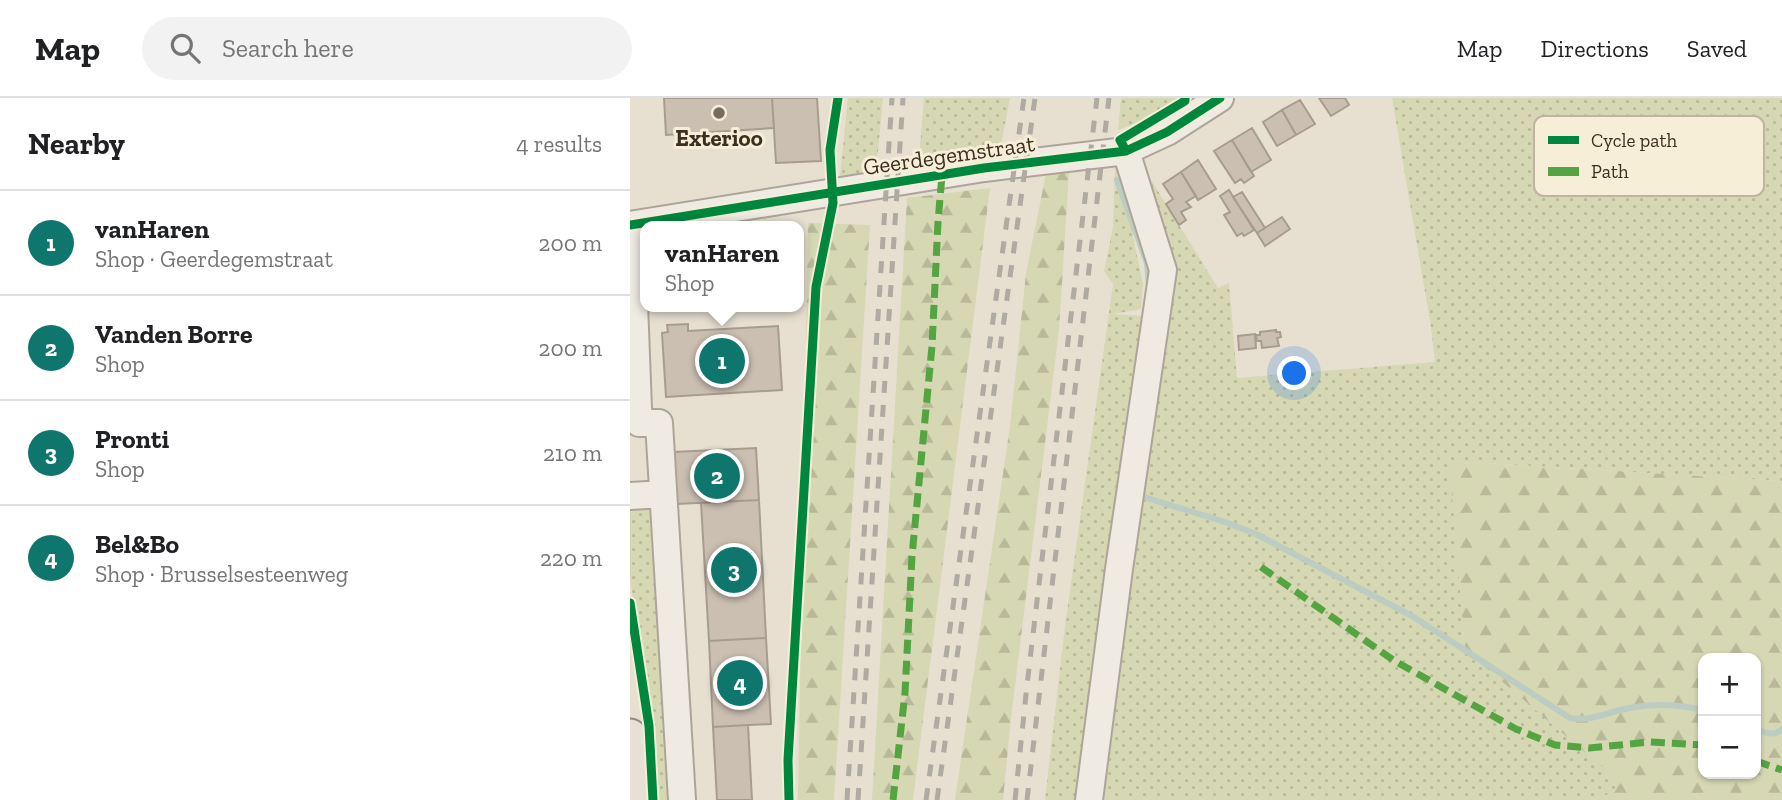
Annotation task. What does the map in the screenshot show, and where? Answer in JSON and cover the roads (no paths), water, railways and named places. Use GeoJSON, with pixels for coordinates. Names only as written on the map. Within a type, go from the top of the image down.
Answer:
{"type":"FeatureCollection","features":[{"type":"Feature","properties":{"kind":"main road"},"geometry":{"type":"LineString","coordinates":[[630,736],[636,800]]}},
{"type":"Feature","properties":{"kind":"street","name":"Geerdegemstraat"},"geometry":{"type":"LineString","coordinates":[[655,221],[984,168],[1126,151],[1167,132],[1220,98]]}},
{"type":"Feature","properties":{"kind":"street"},"geometry":{"type":"LineString","coordinates":[[1089,800],[1119,569],[1163,270],[1126,151]]}},
{"type":"Feature","properties":{"kind":"street"},"geometry":{"type":"LineString","coordinates":[[630,225],[634,408],[639,423],[659,423],[682,800]]}},
{"type":"Feature","properties":{"kind":"street"},"geometry":{"type":"LineString","coordinates":[[630,496],[663,494]]}},
{"type":"Feature","properties":{"kind":"waterway"},"geometry":{"type":"LineString","coordinates":[[1117,180],[1147,263],[1149,285]]}},
{"type":"Feature","properties":{"kind":"waterway"},"geometry":{"type":"LineString","coordinates":[[1137,495],[1256,534],[1412,616],[1570,718],[1592,717],[1648,706],[1698,709]]}},
{"type":"Feature","properties":{"kind":"waterway"},"geometry":{"type":"LineString","coordinates":[[1761,731],[1772,734],[1782,729]]}},
{"type":"Feature","properties":{"kind":"railway"},"geometry":{"type":"LineString","coordinates":[[847,800],[892,98]]}},
{"type":"Feature","properties":{"kind":"railway"},"geometry":{"type":"LineString","coordinates":[[858,800],[903,98]]}},
{"type":"Feature","properties":{"kind":"railway"},"geometry":{"type":"LineString","coordinates":[[926,800],[1024,98]]}},
{"type":"Feature","properties":{"kind":"railway"},"geometry":{"type":"LineString","coordinates":[[937,800],[1035,98]]}},
{"type":"Feature","properties":{"kind":"railway"},"geometry":{"type":"LineString","coordinates":[[1015,800],[1097,98]]}},
{"type":"Feature","properties":{"kind":"railway"},"geometry":{"type":"LineString","coordinates":[[1027,800],[1109,98]]}},
{"type":"Feature","properties":{"kind":"place","name":"Exterioo"},"geometry":{"type":"Point","coordinates":[719,113]}},
{"type":"Feature","properties":{"kind":"place","name":"vanHaren"},"geometry":{"type":"Point","coordinates":[722,361]}},
{"type":"Feature","properties":{"kind":"place","name":"Vanden Borre"},"geometry":{"type":"Point","coordinates":[717,476]}},
{"type":"Feature","properties":{"kind":"place","name":"Pronti"},"geometry":{"type":"Point","coordinates":[734,570]}},
{"type":"Feature","properties":{"kind":"place","name":"Bel&Bo"},"geometry":{"type":"Point","coordinates":[740,683]}}]}
